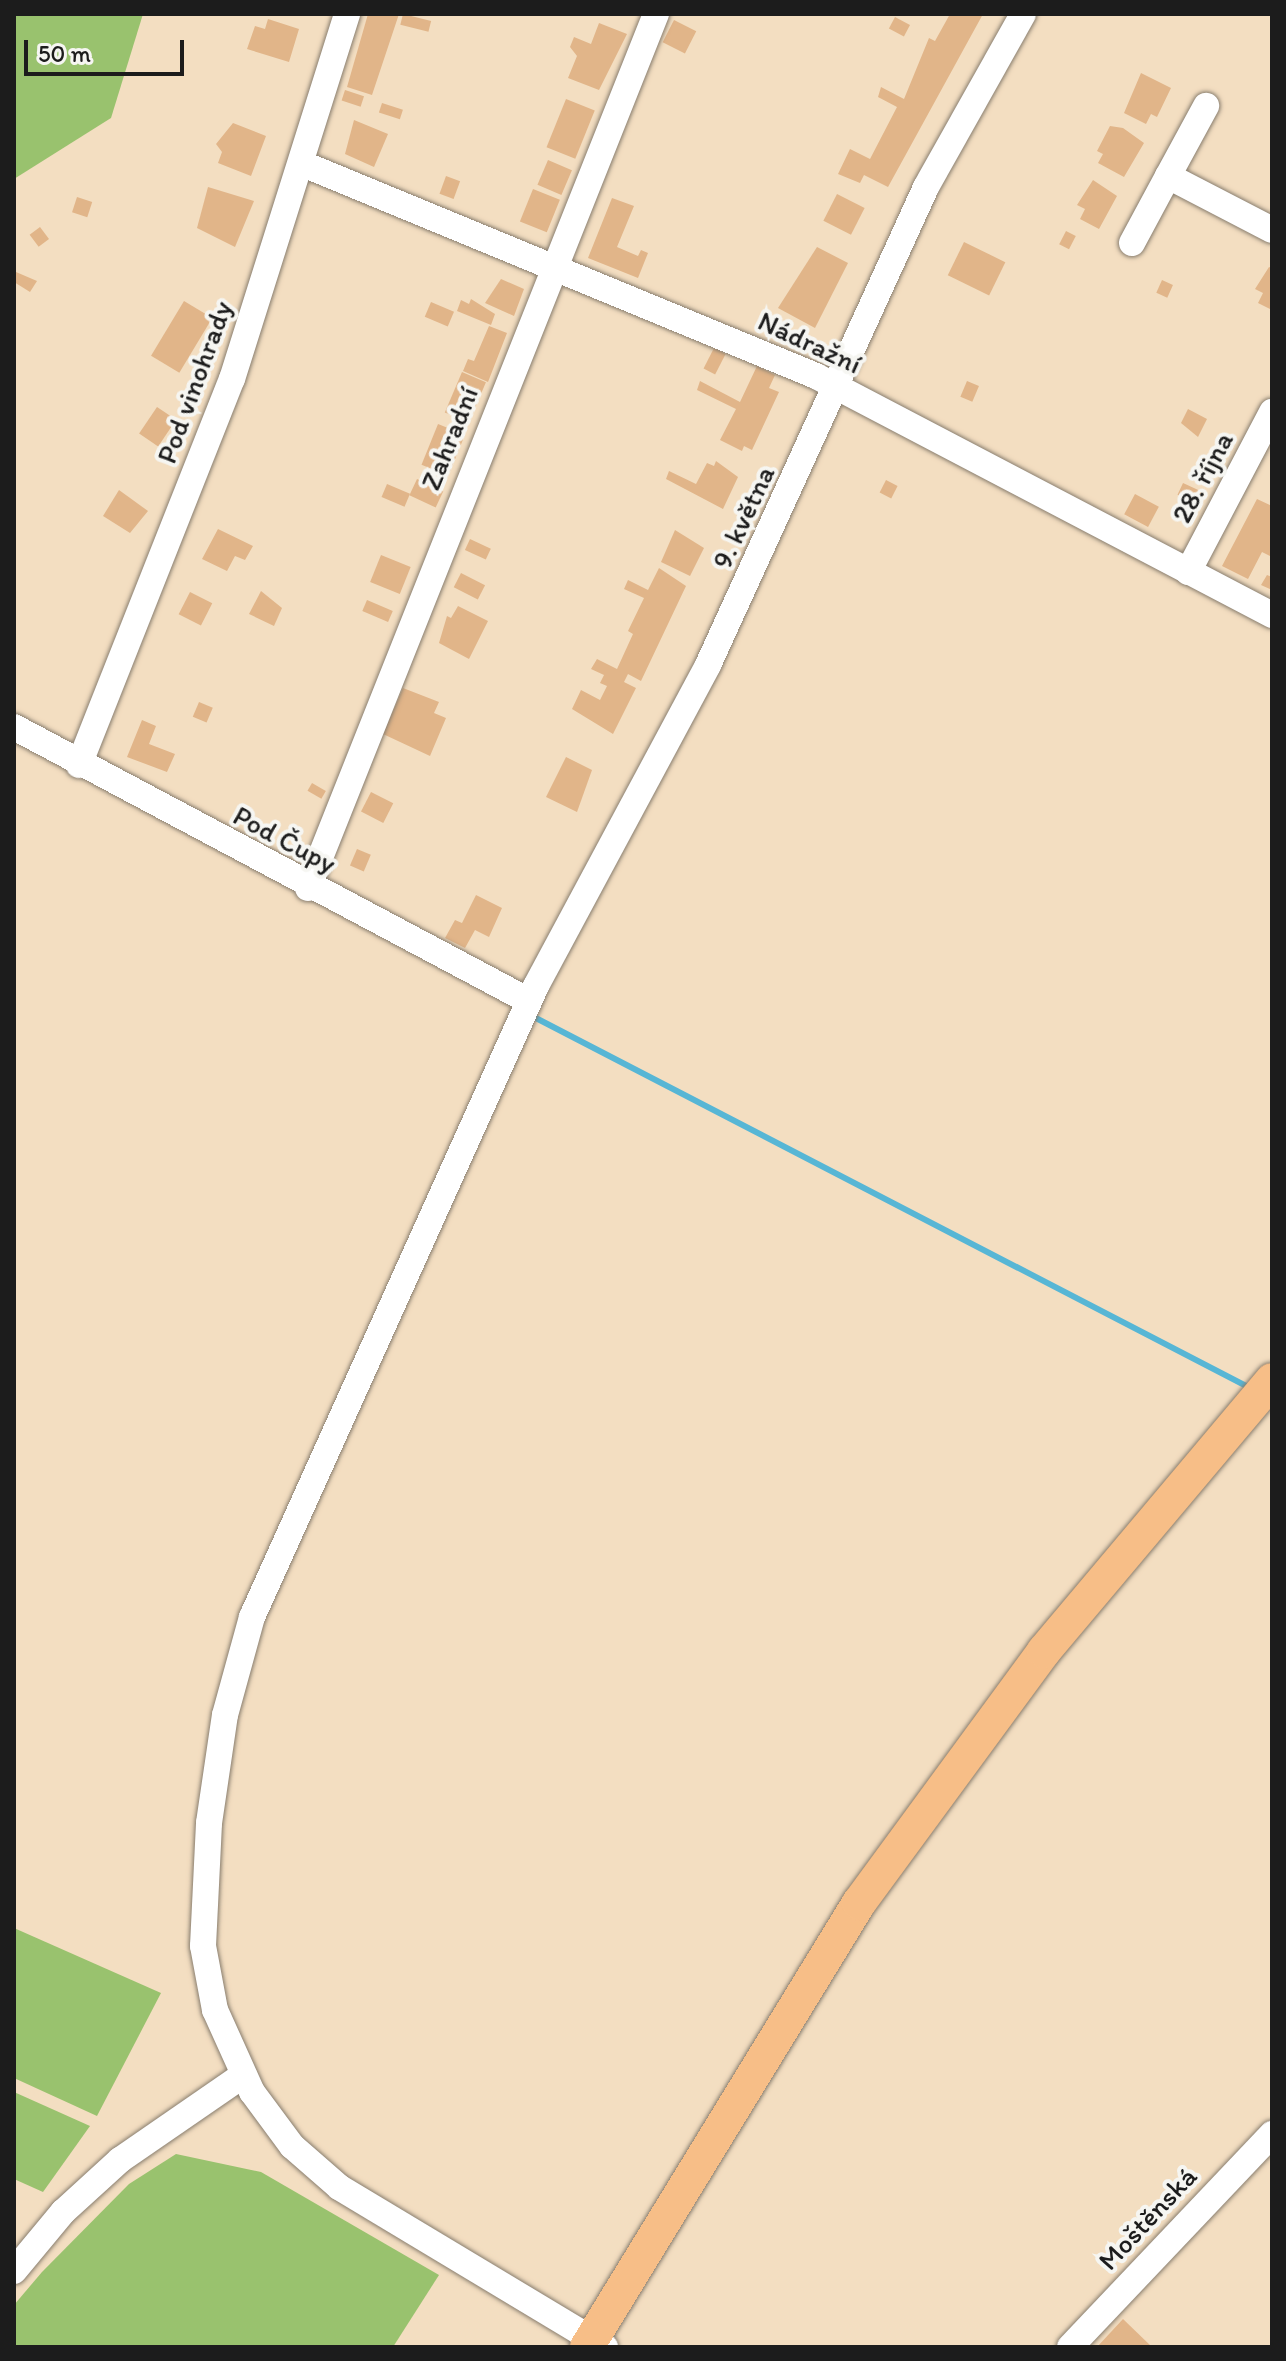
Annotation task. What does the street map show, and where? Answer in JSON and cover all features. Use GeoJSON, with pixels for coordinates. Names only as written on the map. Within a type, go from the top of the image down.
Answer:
{"type":"FeatureCollection","features":[{"type":"Feature","properties":{"kind":"main road"},"geometry":{"type":"LineString","coordinates":[[595,2345],[859,1903],[1044,1651],[1263,1390]]}},
{"type":"Feature","properties":{"kind":"street","name":"Pod vinohrady"},"geometry":{"type":"LineString","coordinates":[[79,765],[232,379],[303,164],[347,14]]}},
{"type":"Feature","properties":{"kind":"street","name":"Zahradní"},"geometry":{"type":"LineString","coordinates":[[308,888],[553,266],[656,14]]}},
{"type":"Feature","properties":{"kind":"street","name":"9. května"},"geometry":{"type":"LineString","coordinates":[[595,2345],[339,2187],[292,2146],[243,2075],[215,2010],[202,1935],[209,1823],[235,1670],[252,1617],[529,1001],[708,665],[943,151],[1023,14]]}},
{"type":"Feature","properties":{"kind":"street"},"geometry":{"type":"LineString","coordinates":[[1132,243],[1206,106]]}},
{"type":"Feature","properties":{"kind":"street","name":"Nádražní"},"geometry":{"type":"LineString","coordinates":[[303,164],[838,386],[1272,615]]}},
{"type":"Feature","properties":{"kind":"street"},"geometry":{"type":"LineString","coordinates":[[1168,176],[1272,230]]}},
{"type":"Feature","properties":{"kind":"street","name":"28. října"},"geometry":{"type":"LineString","coordinates":[[1188,572],[1272,412]]}},
{"type":"Feature","properties":{"kind":"street","name":"Pod Čupy"},"geometry":{"type":"LineString","coordinates":[[14,727],[308,888],[529,1001]]}},
{"type":"Feature","properties":{"kind":"street"},"geometry":{"type":"LineString","coordinates":[[14,2271],[63,2212],[120,2160],[243,2075]]}},
{"type":"Feature","properties":{"kind":"street","name":"Moštěnská"},"geometry":{"type":"LineString","coordinates":[[1070,2347],[1272,2134]]}},
{"type":"Feature","properties":{"kind":"green space"},"geometry":{"type":"Polygon","coordinates":[[[14,14],[143,14],[111,118],[14,179],[14,14]]]}},
{"type":"Feature","properties":{"kind":"green space"},"geometry":{"type":"Polygon","coordinates":[[[14,1928],[161,1993],[97,2116],[14,2078],[14,1928]]]}},
{"type":"Feature","properties":{"kind":"green space"},"geometry":{"type":"Polygon","coordinates":[[[14,2092],[90,2126],[43,2192],[14,2179],[14,2092]]]}},
{"type":"Feature","properties":{"kind":"green space"},"geometry":{"type":"Polygon","coordinates":[[[176,2154],[261,2172],[439,2275],[393,2347],[14,2347],[14,2305],[42,2272],[129,2184],[176,2154]]]}},
{"type":"Feature","properties":{"kind":"building"},"geometry":{"type":"Polygon","coordinates":[[[368,14],[399,14],[372,95],[347,87],[368,14]]]}},
{"type":"Feature","properties":{"kind":"building"},"geometry":{"type":"Polygon","coordinates":[[[403,14],[431,21],[428,32],[400,25],[403,14]]]}},
{"type":"Feature","properties":{"kind":"building"},"geometry":{"type":"Polygon","coordinates":[[[950,14],[983,14],[888,187],[864,175],[860,183],[838,174],[850,149],[870,159],[897,107],[878,97],[881,87],[904,99],[929,38],[935,41],[950,14]]]}},
{"type":"Feature","properties":{"kind":"building"},"geometry":{"type":"Polygon","coordinates":[[[895,17],[910,25],[904,36],[889,28],[895,17]]]}},
{"type":"Feature","properties":{"kind":"building"},"geometry":{"type":"Polygon","coordinates":[[[268,19],[299,29],[289,62],[247,49],[255,26],[265,29],[268,19]]]}},
{"type":"Feature","properties":{"kind":"building"},"geometry":{"type":"Polygon","coordinates":[[[674,20],[696,31],[685,54],[663,42],[674,20]]]}},
{"type":"Feature","properties":{"kind":"building"},"geometry":{"type":"Polygon","coordinates":[[[599,23],[627,34],[599,90],[568,78],[577,56],[570,47],[574,37],[591,44],[599,23]]]}},
{"type":"Feature","properties":{"kind":"building"},"geometry":{"type":"Polygon","coordinates":[[[1141,73],[1171,88],[1157,117],[1151,114],[1146,124],[1124,113],[1141,73]]]}},
{"type":"Feature","properties":{"kind":"building"},"geometry":{"type":"Polygon","coordinates":[[[345,90],[364,96],[361,107],[342,100],[345,90]]]}},
{"type":"Feature","properties":{"kind":"building"},"geometry":{"type":"Polygon","coordinates":[[[566,99],[595,111],[575,159],[547,147],[566,99]]]}},
{"type":"Feature","properties":{"kind":"building"},"geometry":{"type":"Polygon","coordinates":[[[382,103],[403,110],[400,119],[379,113],[382,103]]]}},
{"type":"Feature","properties":{"kind":"building"},"geometry":{"type":"Polygon","coordinates":[[[354,120],[388,134],[374,167],[345,154],[354,120]]]}},
{"type":"Feature","properties":{"kind":"building"},"geometry":{"type":"Polygon","coordinates":[[[233,123],[266,136],[251,176],[218,163],[222,152],[216,144],[233,123]]]}},
{"type":"Feature","properties":{"kind":"building"},"geometry":{"type":"Polygon","coordinates":[[[1110,126],[1123,128],[1144,143],[1124,177],[1098,163],[1103,154],[1097,151],[1110,126]]]}},
{"type":"Feature","properties":{"kind":"building"},"geometry":{"type":"Polygon","coordinates":[[[548,160],[572,170],[561,195],[537,185],[548,160]]]}},
{"type":"Feature","properties":{"kind":"building"},"geometry":{"type":"Polygon","coordinates":[[[446,176],[460,181],[454,199],[440,194],[446,176]]]}},
{"type":"Feature","properties":{"kind":"building"},"geometry":{"type":"Polygon","coordinates":[[[1093,180],[1117,196],[1099,229],[1080,219],[1085,209],[1077,205],[1093,180]]]}},
{"type":"Feature","properties":{"kind":"building"},"geometry":{"type":"Polygon","coordinates":[[[208,187],[254,201],[235,247],[197,228],[208,187]]]}},
{"type":"Feature","properties":{"kind":"building"},"geometry":{"type":"Polygon","coordinates":[[[533,189],[560,200],[547,232],[520,221],[533,189]]]}},
{"type":"Feature","properties":{"kind":"building"},"geometry":{"type":"Polygon","coordinates":[[[837,194],[865,208],[851,235],[823,221],[837,194]]]}},
{"type":"Feature","properties":{"kind":"building"},"geometry":{"type":"Polygon","coordinates":[[[77,197],[92,202],[87,217],[72,212],[77,197]]]}},
{"type":"Feature","properties":{"kind":"building"},"geometry":{"type":"Polygon","coordinates":[[[612,198],[634,206],[617,247],[638,256],[641,250],[648,253],[638,278],[588,258],[612,198]]]}},
{"type":"Feature","properties":{"kind":"building"},"geometry":{"type":"Polygon","coordinates":[[[40,227],[49,239],[39,247],[30,235],[40,227]]]}},
{"type":"Feature","properties":{"kind":"building"},"geometry":{"type":"Polygon","coordinates":[[[1066,231],[1076,236],[1069,249],[1059,244],[1066,231]]]}},
{"type":"Feature","properties":{"kind":"building"},"geometry":{"type":"Polygon","coordinates":[[[964,242],[1005,262],[989,295],[948,275],[964,242]]]}},
{"type":"Feature","properties":{"kind":"building"},"geometry":{"type":"Polygon","coordinates":[[[817,247],[848,263],[815,328],[778,308],[817,247]]]}},
{"type":"Feature","properties":{"kind":"building"},"geometry":{"type":"Polygon","coordinates":[[[1269,267],[1272,268],[1272,310],[1258,303],[1263,293],[1255,289],[1269,267]]]}},
{"type":"Feature","properties":{"kind":"building"},"geometry":{"type":"Polygon","coordinates":[[[16,272],[37,281],[30,292],[14,282],[16,272]]]}},
{"type":"Feature","properties":{"kind":"building"},"geometry":{"type":"Polygon","coordinates":[[[501,279],[524,289],[514,316],[485,303],[501,279]]]}},
{"type":"Feature","properties":{"kind":"building"},"geometry":{"type":"Polygon","coordinates":[[[1162,280],[1173,285],[1167,298],[1156,293],[1162,280]]]}},
{"type":"Feature","properties":{"kind":"building"},"geometry":{"type":"Polygon","coordinates":[[[471,299],[495,314],[491,325],[457,311],[461,300],[469,304],[471,299]]]}},
{"type":"Feature","properties":{"kind":"building"},"geometry":{"type":"Polygon","coordinates":[[[184,301],[212,318],[179,373],[151,356],[184,301]]]}},
{"type":"Feature","properties":{"kind":"building"},"geometry":{"type":"Polygon","coordinates":[[[431,302],[454,312],[448,326],[425,317],[431,302]]]}},
{"type":"Feature","properties":{"kind":"building"},"geometry":{"type":"Polygon","coordinates":[[[489,326],[507,333],[488,382],[463,371],[468,359],[474,361],[489,326]]]}},
{"type":"Feature","properties":{"kind":"building"},"geometry":{"type":"Polygon","coordinates":[[[714,348],[726,354],[715,374],[704,368],[714,348]]]}},
{"type":"Feature","properties":{"kind":"building"},"geometry":{"type":"Polygon","coordinates":[[[757,366],[775,375],[769,388],[779,392],[752,450],[744,446],[742,451],[720,440],[736,409],[697,390],[700,381],[740,402],[757,366]]]}},
{"type":"Feature","properties":{"kind":"building"},"geometry":{"type":"Polygon","coordinates":[[[462,372],[486,382],[469,423],[445,413],[462,372]]]}},
{"type":"Feature","properties":{"kind":"building"},"geometry":{"type":"Polygon","coordinates":[[[967,381],[979,386],[972,402],[960,397],[967,381]]]}},
{"type":"Feature","properties":{"kind":"building"},"geometry":{"type":"Polygon","coordinates":[[[157,407],[176,420],[158,446],[139,434],[157,407]]]}},
{"type":"Feature","properties":{"kind":"building"},"geometry":{"type":"Polygon","coordinates":[[[1188,409],[1207,419],[1198,437],[1181,423],[1188,409]]]}},
{"type":"Feature","properties":{"kind":"building"},"geometry":{"type":"Polygon","coordinates":[[[438,424],[465,435],[448,476],[422,465],[438,424]]]}},
{"type":"Feature","properties":{"kind":"building"},"geometry":{"type":"Polygon","coordinates":[[[716,461],[738,477],[723,509],[666,479],[669,471],[696,484],[707,463],[714,466],[716,461]]]}},
{"type":"Feature","properties":{"kind":"building"},"geometry":{"type":"Polygon","coordinates":[[[417,479],[443,491],[436,508],[409,495],[417,479]]]}},
{"type":"Feature","properties":{"kind":"building"},"geometry":{"type":"Polygon","coordinates":[[[886,480],[898,486],[891,498],[880,492],[886,480]]]}},
{"type":"Feature","properties":{"kind":"building"},"geometry":{"type":"Polygon","coordinates":[[[1183,483],[1202,492],[1197,504],[1178,495],[1183,483]]]}},
{"type":"Feature","properties":{"kind":"building"},"geometry":{"type":"Polygon","coordinates":[[[387,484],[410,494],[405,507],[382,497],[387,484]]]}},
{"type":"Feature","properties":{"kind":"building"},"geometry":{"type":"Polygon","coordinates":[[[119,490],[148,511],[130,533],[103,516],[119,490]]]}},
{"type":"Feature","properties":{"kind":"building"},"geometry":{"type":"Polygon","coordinates":[[[1135,494],[1159,507],[1148,527],[1124,514],[1135,494]]]}},
{"type":"Feature","properties":{"kind":"building"},"geometry":{"type":"Polygon","coordinates":[[[1257,499],[1272,506],[1272,557],[1262,552],[1248,579],[1222,566],[1257,499]]]}},
{"type":"Feature","properties":{"kind":"building"},"geometry":{"type":"Polygon","coordinates":[[[218,529],[253,546],[245,560],[235,556],[227,571],[202,559],[218,529]]]}},
{"type":"Feature","properties":{"kind":"building"},"geometry":{"type":"Polygon","coordinates":[[[675,530],[704,548],[690,576],[661,562],[675,530]]]}},
{"type":"Feature","properties":{"kind":"building"},"geometry":{"type":"Polygon","coordinates":[[[470,539],[491,549],[486,560],[465,550],[470,539]]]}},
{"type":"Feature","properties":{"kind":"building"},"geometry":{"type":"Polygon","coordinates":[[[381,555],[411,567],[400,594],[370,582],[381,555]]]}},
{"type":"Feature","properties":{"kind":"building"},"geometry":{"type":"Polygon","coordinates":[[[659,568],[686,586],[641,681],[628,674],[624,682],[636,688],[613,734],[572,709],[581,690],[600,700],[607,686],[600,683],[604,675],[591,669],[597,659],[617,669],[633,634],[628,631],[644,598],[624,589],[628,580],[648,590],[659,568]]]}},
{"type":"Feature","properties":{"kind":"building"},"geometry":{"type":"Polygon","coordinates":[[[461,573],[485,585],[478,600],[454,587],[461,573]]]}},
{"type":"Feature","properties":{"kind":"building"},"geometry":{"type":"Polygon","coordinates":[[[1267,575],[1272,577],[1272,590],[1261,585],[1267,575]]]}},
{"type":"Feature","properties":{"kind":"building"},"geometry":{"type":"Polygon","coordinates":[[[261,591],[282,608],[274,626],[249,614],[261,591]]]}},
{"type":"Feature","properties":{"kind":"building"},"geometry":{"type":"Polygon","coordinates":[[[190,592],[212,603],[201,626],[179,614],[190,592]]]}},
{"type":"Feature","properties":{"kind":"building"},"geometry":{"type":"Polygon","coordinates":[[[367,600],[393,611],[388,622],[362,611],[367,600]]]}},
{"type":"Feature","properties":{"kind":"building"},"geometry":{"type":"Polygon","coordinates":[[[458,606],[488,621],[469,659],[439,643],[447,616],[451,618],[458,606]]]}},
{"type":"Feature","properties":{"kind":"building"},"geometry":{"type":"Polygon","coordinates":[[[403,688],[439,702],[434,713],[446,718],[430,756],[383,734],[403,688]]]}},
{"type":"Feature","properties":{"kind":"building"},"geometry":{"type":"Polygon","coordinates":[[[199,702],[213,708],[207,723],[193,717],[199,702]]]}},
{"type":"Feature","properties":{"kind":"building"},"geometry":{"type":"Polygon","coordinates":[[[142,720],[156,726],[149,744],[175,754],[167,772],[127,757],[142,720]]]}},
{"type":"Feature","properties":{"kind":"building"},"geometry":{"type":"Polygon","coordinates":[[[566,757],[592,770],[577,812],[546,797],[566,757]]]}},
{"type":"Feature","properties":{"kind":"building"},"geometry":{"type":"Polygon","coordinates":[[[312,783],[326,791],[321,799],[308,791],[312,783]]]}},
{"type":"Feature","properties":{"kind":"building"},"geometry":{"type":"Polygon","coordinates":[[[371,792],[393,803],[383,823],[361,812],[371,792]]]}},
{"type":"Feature","properties":{"kind":"building"},"geometry":{"type":"Polygon","coordinates":[[[357,849],[371,855],[364,871],[350,866],[357,849]]]}},
{"type":"Feature","properties":{"kind":"building"},"geometry":{"type":"Polygon","coordinates":[[[476,895],[502,908],[489,937],[475,930],[465,948],[445,938],[455,920],[462,923],[476,895]]]}},
{"type":"Feature","properties":{"kind":"building"},"geometry":{"type":"Polygon","coordinates":[[[1123,2319],[1152,2347],[1097,2347],[1123,2319]]]}},
{"type":"Feature","properties":{"kind":"waterway"},"geometry":{"type":"LineString","coordinates":[[534,1017],[1252,1389]]}}]}
